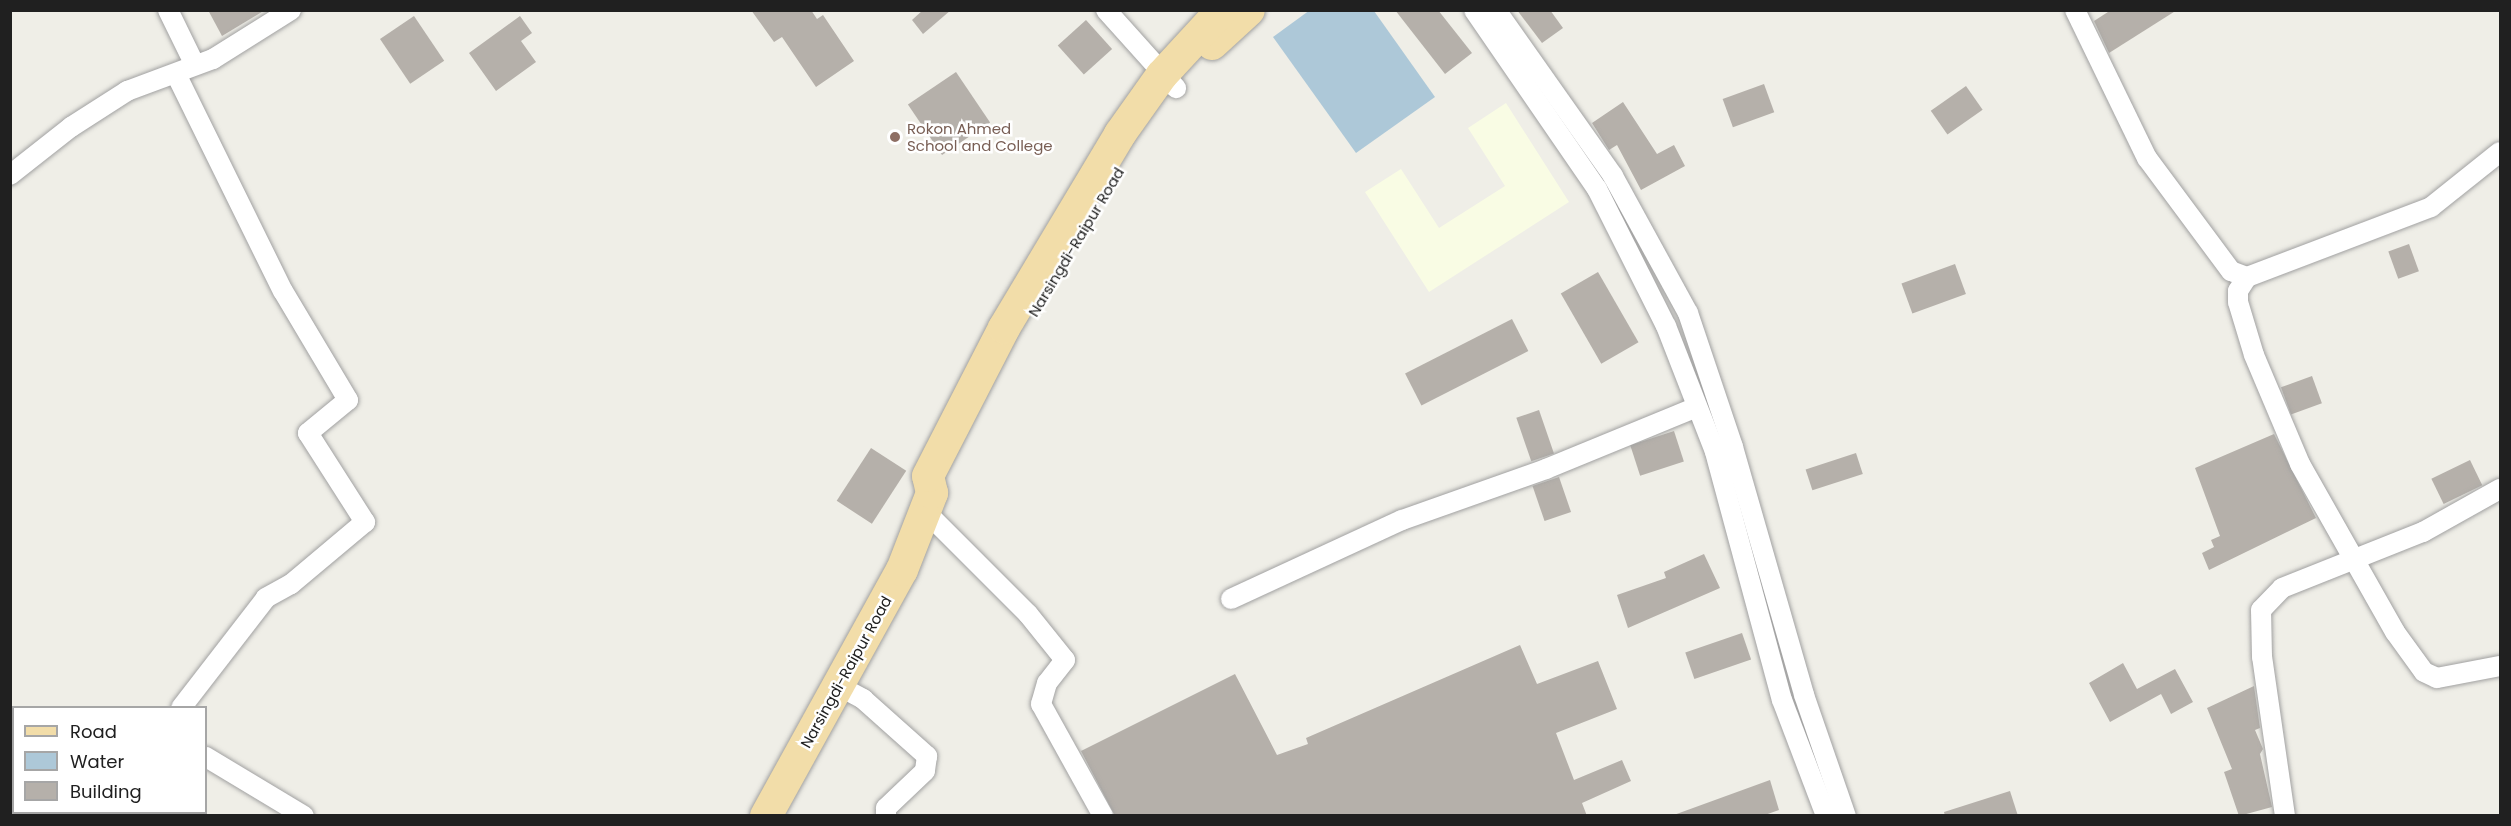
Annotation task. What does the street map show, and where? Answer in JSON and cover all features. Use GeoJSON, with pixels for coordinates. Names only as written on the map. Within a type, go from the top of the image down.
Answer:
{"type":"FeatureCollection","features":[{"type":"Feature","properties":{"kind":"main road","name":"Narsingdi-Raipur Road"},"geometry":{"type":"LineString","coordinates":[[766,816],[902,570],[928,502],[928,476],[933,464],[1004,328],[1069,214],[1222,10]]}},
{"type":"Feature","properties":{"kind":"main road","name":"Narsingdi-Raipur Road"},"geometry":{"type":"LineString","coordinates":[[1169,82],[1249,10]]}},
{"type":"Feature","properties":{"kind":"street"},"geometry":{"type":"LineString","coordinates":[[168,10],[195,65]]}},
{"type":"Feature","properties":{"kind":"street"},"geometry":{"type":"LineString","coordinates":[[10,175],[71,127],[127,91],[213,59],[291,10]]}},
{"type":"Feature","properties":{"kind":"street"},"geometry":{"type":"LineString","coordinates":[[1106,10],[1169,82]]}},
{"type":"Feature","properties":{"kind":"street"},"geometry":{"type":"LineString","coordinates":[[1474,10],[1597,189],[1666,326],[1714,452],[1782,700],[1826,816]]}},
{"type":"Feature","properties":{"kind":"street"},"geometry":{"type":"LineString","coordinates":[[1496,10],[1612,176],[1688,313],[1733,447],[1804,696],[1846,816]]}},
{"type":"Feature","properties":{"kind":"street"},"geometry":{"type":"LineString","coordinates":[[2075,10],[2147,158],[2230,271],[2247,276],[2431,207],[2500,152]]}},
{"type":"Feature","properties":{"kind":"street"},"geometry":{"type":"LineString","coordinates":[[176,74],[283,291],[348,400],[308,433],[365,522],[291,584],[266,598],[183,706]]}},
{"type":"Feature","properties":{"kind":"street"},"geometry":{"type":"LineString","coordinates":[[2247,276],[2238,291],[2244,332],[2300,464],[2354,562],[2424,672],[2437,678],[2500,666]]}},
{"type":"Feature","properties":{"kind":"street"},"geometry":{"type":"LineString","coordinates":[[1231,599],[1402,520],[1546,469],[1697,407]]}},
{"type":"Feature","properties":{"kind":"street"},"geometry":{"type":"LineString","coordinates":[[2285,816],[2262,657],[2261,610],[2282,588],[2354,562],[2423,532],[2500,489]]}},
{"type":"Feature","properties":{"kind":"street"},"geometry":{"type":"LineString","coordinates":[[928,502],[1028,614],[1065,660],[1047,683],[1041,704],[1103,816]]}},
{"type":"Feature","properties":{"kind":"street"},"geometry":{"type":"LineString","coordinates":[[837,685],[863,699],[927,756],[925,771],[886,808],[886,816]]}},
{"type":"Feature","properties":{"kind":"street"},"geometry":{"type":"LineString","coordinates":[[207,758],[304,816]]}},
{"type":"Feature","properties":{"kind":"shaded area"},"geometry":{"type":"Polygon","coordinates":[[[1506,103],[1569,202],[1429,292],[1365,192],[1401,169],[1439,228],[1505,186],[1468,128],[1506,103]]]}},
{"type":"Feature","properties":{"kind":"water"},"geometry":{"type":"Polygon","coordinates":[[[1310,10],[1374,11],[1435,97],[1356,153],[1273,37],[1310,10]]]}},
{"type":"Feature","properties":{"kind":"building"},"geometry":{"type":"Polygon","coordinates":[[[208,10],[265,10],[222,36],[208,10]]]}},
{"type":"Feature","properties":{"kind":"building"},"geometry":{"type":"Polygon","coordinates":[[[751,10],[811,10],[817,19],[823,15],[854,61],[816,87],[782,37],[774,42],[751,10]]]}},
{"type":"Feature","properties":{"kind":"building"},"geometry":{"type":"Polygon","coordinates":[[[923,10],[951,10],[923,34],[912,20],[923,10]]]}},
{"type":"Feature","properties":{"kind":"building"},"geometry":{"type":"Polygon","coordinates":[[[1395,10],[1438,10],[1472,53],[1445,74],[1395,10]]]}},
{"type":"Feature","properties":{"kind":"building"},"geometry":{"type":"Polygon","coordinates":[[[1517,10],[1550,10],[1563,28],[1542,43],[1517,10]]]}},
{"type":"Feature","properties":{"kind":"building"},"geometry":{"type":"Polygon","coordinates":[[[2111,10],[2177,10],[2109,53],[2094,21],[2111,10]]]}},
{"type":"Feature","properties":{"kind":"building"},"geometry":{"type":"Polygon","coordinates":[[[414,16],[444,61],[410,84],[380,39],[414,16]]]}},
{"type":"Feature","properties":{"kind":"building"},"geometry":{"type":"Polygon","coordinates":[[[520,16],[532,33],[521,41],[536,62],[496,91],[469,53],[520,16]]]}},
{"type":"Feature","properties":{"kind":"building"},"geometry":{"type":"Polygon","coordinates":[[[1086,20],[1112,49],[1084,74],[1058,45],[1086,20]]]}},
{"type":"Feature","properties":{"kind":"building"},"geometry":{"type":"Polygon","coordinates":[[[956,72],[990,123],[942,155],[908,104],[956,72]]]}},
{"type":"Feature","properties":{"kind":"building"},"geometry":{"type":"Polygon","coordinates":[[[1764,84],[1774,112],[1733,127],[1723,99],[1764,84]]]}},
{"type":"Feature","properties":{"kind":"building"},"geometry":{"type":"Polygon","coordinates":[[[1966,86],[1983,110],[1947,134],[1931,111],[1966,86]]]}},
{"type":"Feature","properties":{"kind":"building"},"geometry":{"type":"Polygon","coordinates":[[[1623,102],[1657,154],[1674,145],[1685,166],[1641,190],[1617,145],[1609,150],[1592,123],[1623,102]]]}},
{"type":"Feature","properties":{"kind":"building"},"geometry":{"type":"Polygon","coordinates":[[[2409,244],[2419,271],[2398,279],[2388,252],[2409,244]]]}},
{"type":"Feature","properties":{"kind":"building"},"geometry":{"type":"Polygon","coordinates":[[[1955,264],[1966,294],[1912,314],[1901,283],[1955,264]]]}},
{"type":"Feature","properties":{"kind":"building"},"geometry":{"type":"Polygon","coordinates":[[[1598,272],[1638,342],[1601,364],[1561,294],[1598,272]]]}},
{"type":"Feature","properties":{"kind":"building"},"geometry":{"type":"Polygon","coordinates":[[[1512,319],[1528,351],[1421,406],[1405,373],[1512,319]]]}},
{"type":"Feature","properties":{"kind":"building"},"geometry":{"type":"Polygon","coordinates":[[[2312,376],[2322,403],[2291,415],[2281,387],[2312,376]]]}},
{"type":"Feature","properties":{"kind":"building"},"geometry":{"type":"Polygon","coordinates":[[[1539,410],[1554,453],[1531,461],[1516,418],[1539,410]]]}},
{"type":"Feature","properties":{"kind":"building"},"geometry":{"type":"Polygon","coordinates":[[[1674,431],[1684,461],[1640,476],[1630,445],[1674,431]]]}},
{"type":"Feature","properties":{"kind":"building"},"geometry":{"type":"Polygon","coordinates":[[[2274,434],[2316,518],[2209,570],[2202,553],[2214,547],[2211,540],[2220,536],[2195,468],[2274,434]]]}},
{"type":"Feature","properties":{"kind":"building"},"geometry":{"type":"Polygon","coordinates":[[[871,448],[906,471],[872,524],[837,501],[871,448]]]}},
{"type":"Feature","properties":{"kind":"building"},"geometry":{"type":"Polygon","coordinates":[[[1856,453],[1863,474],[1812,490],[1806,469],[1856,453]]]}},
{"type":"Feature","properties":{"kind":"building"},"geometry":{"type":"Polygon","coordinates":[[[2470,460],[2482,485],[2444,504],[2431,479],[2470,460]]]}},
{"type":"Feature","properties":{"kind":"building"},"geometry":{"type":"Polygon","coordinates":[[[1559,477],[1571,512],[1545,521],[1533,486],[1559,477]]]}},
{"type":"Feature","properties":{"kind":"building"},"geometry":{"type":"Polygon","coordinates":[[[1704,554],[1720,588],[1628,628],[1617,595],[1666,578],[1664,572],[1704,554]]]}},
{"type":"Feature","properties":{"kind":"building"},"geometry":{"type":"Polygon","coordinates":[[[1742,633],[1751,659],[1694,679],[1685,653],[1742,633]]]}},
{"type":"Feature","properties":{"kind":"building"},"geometry":{"type":"Polygon","coordinates":[[[1520,645],[1537,684],[1598,661],[1617,709],[1556,733],[1574,780],[1622,760],[1631,781],[1582,803],[1587,816],[1115,816],[1081,751],[1235,674],[1277,755],[1308,744],[1306,738],[1520,645]]]}},
{"type":"Feature","properties":{"kind":"building"},"geometry":{"type":"Polygon","coordinates":[[[2123,663],[2137,689],[2175,669],[2193,702],[2171,714],[2161,694],[2110,722],[2089,683],[2123,663]]]}},
{"type":"Feature","properties":{"kind":"building"},"geometry":{"type":"Polygon","coordinates":[[[2254,686],[2260,728],[2255,730],[2263,749],[2260,754],[2272,807],[2239,816],[2224,772],[2232,769],[2207,708],[2254,686]]]}},
{"type":"Feature","properties":{"kind":"building"},"geometry":{"type":"Polygon","coordinates":[[[1770,780],[1779,810],[1762,816],[1671,816],[1770,780]]]}},
{"type":"Feature","properties":{"kind":"building"},"geometry":{"type":"Polygon","coordinates":[[[2010,791],[2018,816],[1945,816],[1944,812],[2010,791]]]}},
{"type":"Feature","properties":{"kind":"place","name":"Rokon Ahmed School and College"},"geometry":{"type":"Point","coordinates":[895,137]}}]}
